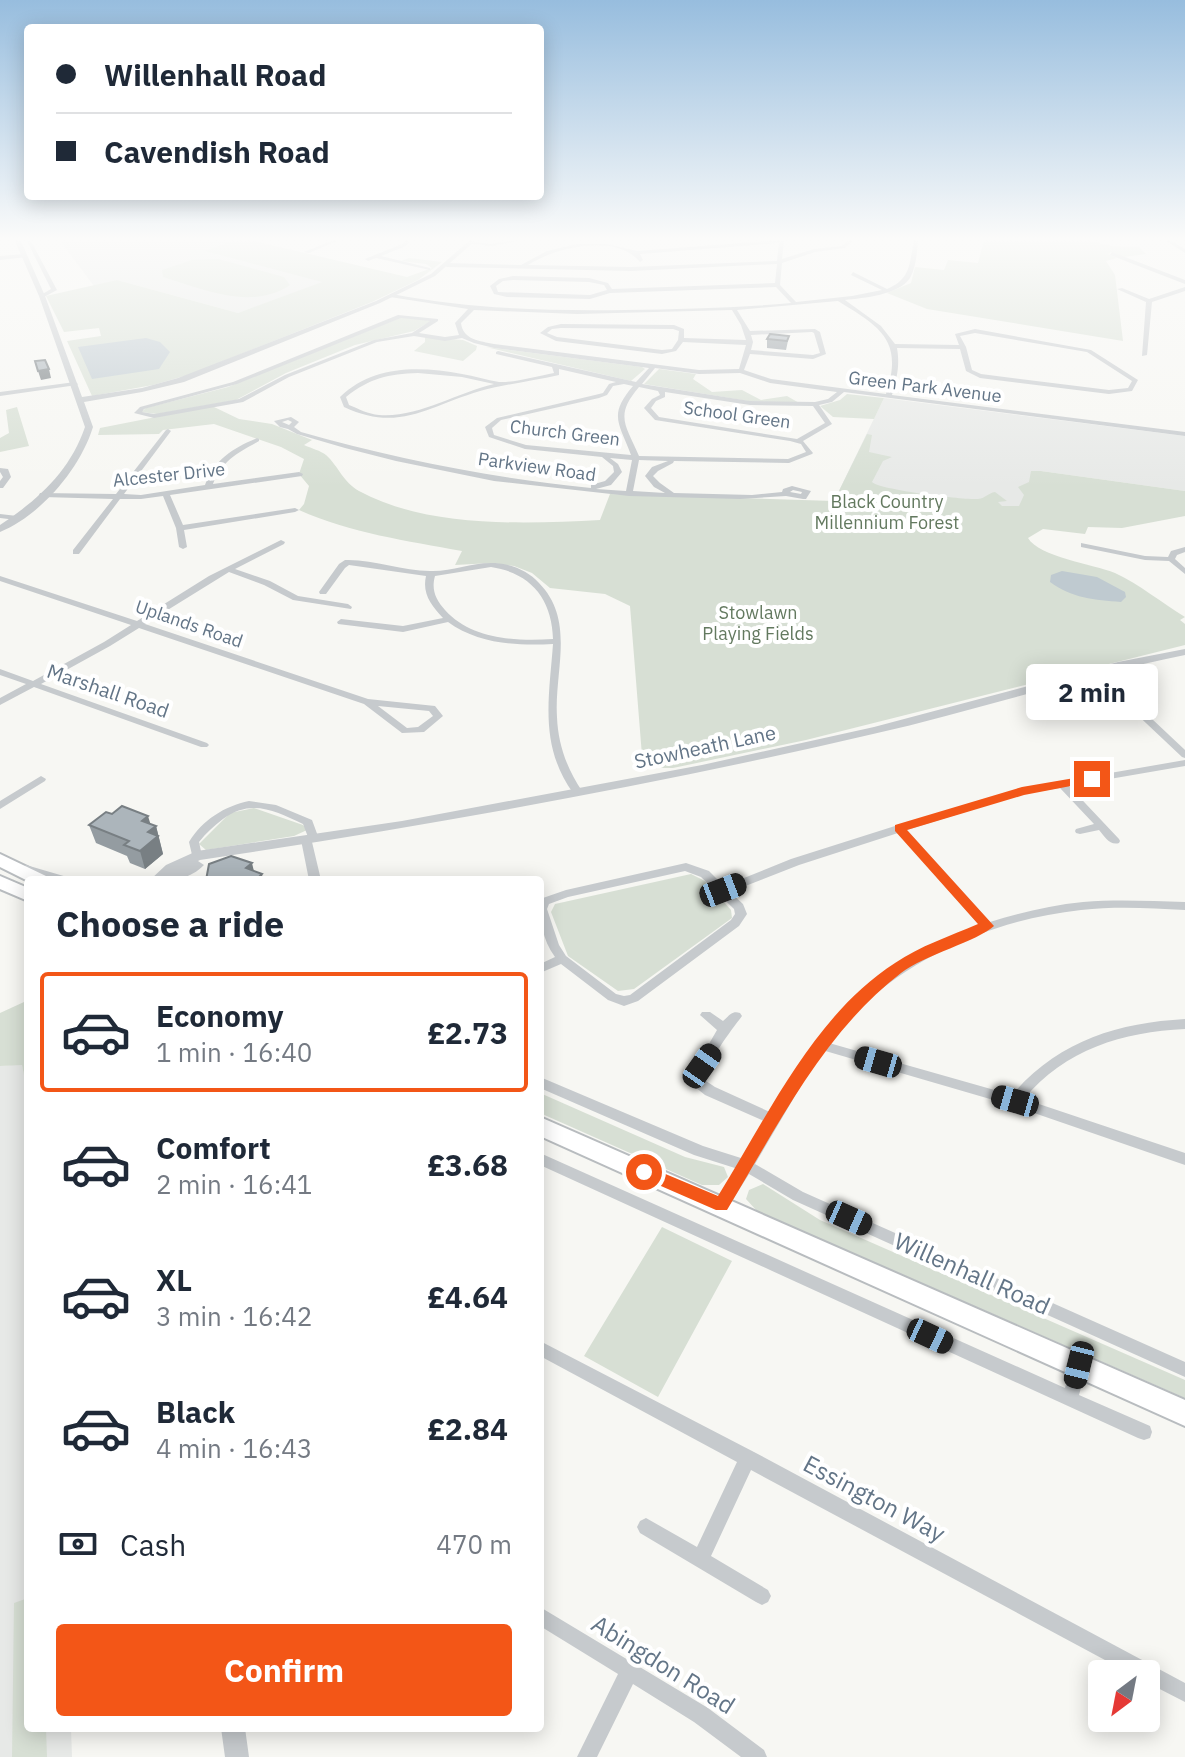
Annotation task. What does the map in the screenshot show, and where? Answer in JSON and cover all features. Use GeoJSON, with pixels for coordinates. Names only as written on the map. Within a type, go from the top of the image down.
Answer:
{"type":"FeatureCollection","features":[{"type":"Feature","properties":{"kind":"highway"},"geometry":{"type":"LineString","coordinates":[[7,864],[32,876]]}},
{"type":"Feature","properties":{"kind":"highway"},"geometry":{"type":"LineString","coordinates":[[0,882],[24,893]]}},
{"type":"Feature","properties":{"kind":"highway","name":"Willenhall Road"},"geometry":{"type":"LineString","coordinates":[[544,1128],[1185,1413]]}},
{"type":"Feature","properties":{"kind":"street"},"geometry":{"type":"LineString","coordinates":[[0,529],[43,495],[76,458],[86,441],[88,420],[52,323]]}},
{"type":"Feature","properties":{"kind":"street"},"geometry":{"type":"LineString","coordinates":[[81,400],[130,393],[181,380],[324,323]]}},
{"type":"Feature","properties":{"kind":"street","name":"Green Park Avenue"},"geometry":{"type":"LineString","coordinates":[[383,323],[235,383],[142,408],[137,413],[154,416],[241,401],[348,349],[414,334],[431,323]]}},
{"type":"Feature","properties":{"kind":"street"},"geometry":{"type":"LineString","coordinates":[[458,323],[462,336]]}},
{"type":"Feature","properties":{"kind":"street"},"geometry":{"type":"LineString","coordinates":[[741,371],[750,342],[743,323]]}},
{"type":"Feature","properties":{"kind":"street"},"geometry":{"type":"LineString","coordinates":[[875,323],[894,346],[899,365],[888,396]]}},
{"type":"Feature","properties":{"kind":"street"},"geometry":{"type":"LineString","coordinates":[[1144,355],[1147,323]]}},
{"type":"Feature","properties":{"kind":"street"},"geometry":{"type":"LineString","coordinates":[[561,326],[674,327],[682,330],[681,340],[674,350],[662,352],[556,339],[543,333],[561,326]]}},
{"type":"Feature","properties":{"kind":"street"},"geometry":{"type":"LineString","coordinates":[[749,333],[813,330],[817,332],[823,354],[813,357],[749,352]]}},
{"type":"Feature","properties":{"kind":"street"},"geometry":{"type":"LineString","coordinates":[[971,331],[1078,348],[1095,353],[1135,380],[1130,390],[1109,392],[980,376],[969,371],[963,347],[957,335],[971,331]]}},
{"type":"Feature","properties":{"kind":"street","name":"Green Park Avenue"},"geometry":{"type":"LineString","coordinates":[[414,334],[445,339],[462,336],[486,344],[699,372],[741,371],[770,381],[1185,434]]}},
{"type":"Feature","properties":{"kind":"street"},"geometry":{"type":"LineString","coordinates":[[681,340],[750,342]]}},
{"type":"Feature","properties":{"kind":"street"},"geometry":{"type":"LineString","coordinates":[[486,344],[481,349],[662,393]]}},
{"type":"Feature","properties":{"kind":"street"},"geometry":{"type":"LineString","coordinates":[[894,346],[963,347]]}},
{"type":"Feature","properties":{"kind":"street"},"geometry":{"type":"LineString","coordinates":[[555,365],[557,374]]}},
{"type":"Feature","properties":{"kind":"street"},"geometry":{"type":"LineString","coordinates":[[629,494],[636,458],[620,418],[622,404],[654,366]]}},
{"type":"Feature","properties":{"kind":"street"},"geometry":{"type":"LineString","coordinates":[[501,384],[455,374],[411,371],[362,383],[343,397],[346,406],[359,413],[393,417],[423,412],[501,384],[584,372]]}},
{"type":"Feature","properties":{"kind":"street"},"geometry":{"type":"LineString","coordinates":[[600,376],[611,385]]}},
{"type":"Feature","properties":{"kind":"street","name":"Church Green"},"geometry":{"type":"LineString","coordinates":[[623,382],[611,385],[610,390],[597,397],[499,419],[488,427],[491,436],[501,442],[636,458]]}},
{"type":"Feature","properties":{"kind":"street"},"geometry":{"type":"LineString","coordinates":[[0,394],[75,384]]}},
{"type":"Feature","properties":{"kind":"street"},"geometry":{"type":"LineString","coordinates":[[798,441],[829,424],[815,404],[834,399],[843,390]]}},
{"type":"Feature","properties":{"kind":"street","name":"School Green"},"geometry":{"type":"LineString","coordinates":[[636,458],[789,461],[810,453],[808,447],[798,441],[657,419],[647,408],[662,393],[786,406],[815,404]]}},
{"type":"Feature","properties":{"kind":"street","name":"Parkview Road"},"geometry":{"type":"LineString","coordinates":[[290,427],[299,433],[444,470],[582,490],[676,495],[786,494]]}},
{"type":"Feature","properties":{"kind":"street"},"geometry":{"type":"LineString","coordinates":[[76,552],[167,434],[178,436]]}},
{"type":"Feature","properties":{"kind":"street"},"geometry":{"type":"LineString","coordinates":[[208,488],[214,469],[221,461],[257,440]]}},
{"type":"Feature","properties":{"kind":"street"},"geometry":{"type":"LineString","coordinates":[[582,490],[608,483],[618,472],[616,465],[601,455]]}},
{"type":"Feature","properties":{"kind":"street"},"geometry":{"type":"LineString","coordinates":[[676,460],[655,469],[649,476],[661,489],[676,495]]}},
{"type":"Feature","properties":{"kind":"street"},"geometry":{"type":"LineString","coordinates":[[0,470],[5,471],[7,477],[0,486]]}},
{"type":"Feature","properties":{"kind":"street","name":"Alcester Drive"},"geometry":{"type":"LineString","coordinates":[[43,495],[117,498],[166,495],[299,474]]}},
{"type":"Feature","properties":{"kind":"street"},"geometry":{"type":"LineString","coordinates":[[166,495],[180,528],[183,547]]}},
{"type":"Feature","properties":{"kind":"street"},"geometry":{"type":"LineString","coordinates":[[180,528],[295,510]]}},
{"type":"Feature","properties":{"kind":"street"},"geometry":{"type":"LineString","coordinates":[[0,516],[17,518]]}},
{"type":"Feature","properties":{"kind":"street"},"geometry":{"type":"LineString","coordinates":[[1170,540],[1183,550]]}},
{"type":"Feature","properties":{"kind":"street"},"geometry":{"type":"LineString","coordinates":[[0,702],[140,624],[228,569],[281,542]]}},
{"type":"Feature","properties":{"kind":"street"},"geometry":{"type":"LineString","coordinates":[[1084,544],[1145,558],[1171,559],[1185,572]]}},
{"type":"Feature","properties":{"kind":"street"},"geometry":{"type":"LineString","coordinates":[[1171,559],[1174,553],[1183,550]]}},
{"type":"Feature","properties":{"kind":"street"},"geometry":{"type":"LineString","coordinates":[[323,592],[348,562],[431,574],[492,565],[524,574],[538,582],[553,616],[558,641],[552,680],[553,733],[571,783],[577,791]]}},
{"type":"Feature","properties":{"kind":"street"},"geometry":{"type":"LineString","coordinates":[[228,569],[267,583],[296,598],[348,607]]}},
{"type":"Feature","properties":{"kind":"street"},"geometry":{"type":"LineString","coordinates":[[431,574],[431,598],[447,620],[468,631],[500,640],[526,643],[558,641]]}},
{"type":"Feature","properties":{"kind":"street","name":"Uplands Road"},"geometry":{"type":"LineString","coordinates":[[0,578],[367,702],[432,708],[438,716],[421,730],[405,731],[367,702]]}},
{"type":"Feature","properties":{"kind":"street"},"geometry":{"type":"LineString","coordinates":[[341,622],[403,629],[447,620]]}},
{"type":"Feature","properties":{"kind":"street","name":"Stowheath Lane"},"geometry":{"type":"LineString","coordinates":[[162,876],[197,856],[310,839],[702,769],[861,733],[1118,665],[1185,652]]}},
{"type":"Feature","properties":{"kind":"street","name":"Marshall Road"},"geometry":{"type":"LineString","coordinates":[[0,672],[204,745]]}},
{"type":"Feature","properties":{"kind":"street"},"geometry":{"type":"LineString","coordinates":[[1097,672],[1185,755]]}},
{"type":"Feature","properties":{"kind":"street"},"geometry":{"type":"LineString","coordinates":[[723,890],[795,862],[1022,791],[1185,763]]}},
{"type":"Feature","properties":{"kind":"street"},"geometry":{"type":"LineString","coordinates":[[0,806],[41,779]]}},
{"type":"Feature","properties":{"kind":"street"},"geometry":{"type":"LineString","coordinates":[[1062,784],[1115,841]]}},
{"type":"Feature","properties":{"kind":"street"},"geometry":{"type":"LineString","coordinates":[[197,856],[194,842],[198,835],[224,812],[251,802],[265,804],[308,822],[315,876]]}},
{"type":"Feature","properties":{"kind":"street"},"geometry":{"type":"LineString","coordinates":[[1080,831],[1100,826]]}},
{"type":"Feature","properties":{"kind":"street"},"geometry":{"type":"LineString","coordinates":[[899,828],[987,926]]}},
{"type":"Feature","properties":{"kind":"street","name":"Stowheath Lane"},"geometry":{"type":"LineString","coordinates":[[178,876],[227,852]]}},
{"type":"Feature","properties":{"kind":"street"},"geometry":{"type":"LineString","coordinates":[[7,864],[48,876]]}},
{"type":"Feature","properties":{"kind":"street"},"geometry":{"type":"LineString","coordinates":[[544,905],[549,898],[686,867],[699,869],[739,907],[741,914],[735,923],[634,998],[624,1001],[612,997],[562,959],[553,946],[544,918]]}},
{"type":"Feature","properties":{"kind":"street"},"geometry":{"type":"LineString","coordinates":[[722,1205],[820,1045],[861,999],[898,967],[937,946],[1033,912],[1089,906],[1185,906]]}},
{"type":"Feature","properties":{"kind":"street"},"geometry":{"type":"LineString","coordinates":[[544,967],[562,959]]}},
{"type":"Feature","properties":{"kind":"street"},"geometry":{"type":"LineString","coordinates":[[706,1015],[724,1028]]}},
{"type":"Feature","properties":{"kind":"street"},"geometry":{"type":"LineString","coordinates":[[736,1016],[724,1028],[719,1042],[702,1066],[700,1083],[710,1091],[774,1120]]}},
{"type":"Feature","properties":{"kind":"street"},"geometry":{"type":"LineString","coordinates":[[1015,1101],[1045,1066],[1066,1054],[1120,1034],[1185,1024]]}},
{"type":"Feature","properties":{"kind":"street"},"geometry":{"type":"LineString","coordinates":[[820,1045],[1015,1101],[1185,1159]]}},
{"type":"Feature","properties":{"kind":"street","name":"Willenhall Road"},"geometry":{"type":"LineString","coordinates":[[544,1084],[699,1151],[747,1166],[798,1196],[1185,1370]]}},
{"type":"Feature","properties":{"kind":"street"},"geometry":{"type":"LineString","coordinates":[[544,1161],[1144,1432]]}},
{"type":"Feature","properties":{"kind":"street","name":"Essington Way"},"geometry":{"type":"LineString","coordinates":[[544,1350],[1185,1693]]}},
{"type":"Feature","properties":{"kind":"street"},"geometry":{"type":"LineString","coordinates":[[1070,1399],[1079,1365]]}},
{"type":"Feature","properties":{"kind":"street"},"geometry":{"type":"LineString","coordinates":[[700,1560],[748,1458]]}},
{"type":"Feature","properties":{"kind":"street"},"geometry":{"type":"LineString","coordinates":[[646,1527],[762,1596]]}},
{"type":"Feature","properties":{"kind":"street","name":"Abingdon Road"},"geometry":{"type":"LineString","coordinates":[[544,1618],[701,1715],[757,1757]]}},
{"type":"Feature","properties":{"kind":"street"},"geometry":{"type":"LineString","coordinates":[[587,1757],[629,1671]]}},
{"type":"Feature","properties":{"kind":"street"},"geometry":{"type":"LineString","coordinates":[[234,1732],[237,1757]]}},
{"type":"Feature","properties":{"kind":"shaded area"},"geometry":{"type":"Polygon","coordinates":[[[146,338],[160,342],[170,352],[159,369],[92,379],[78,347],[146,338]]]}},
{"type":"Feature","properties":{"kind":"shaded area"},"geometry":{"type":"Polygon","coordinates":[[[884,398],[1185,436],[1185,491],[1041,471],[1034,510],[834,501],[884,398]]]}},
{"type":"Feature","properties":{"kind":"shaded area"},"geometry":{"type":"Polygon","coordinates":[[[1062,571],[1097,577],[1125,592],[1126,597],[1121,602],[1066,592],[1050,582],[1051,575],[1062,571]]]}},
{"type":"Feature","properties":{"kind":"shaded area"},"geometry":{"type":"Polygon","coordinates":[[[22,1064],[24,1074],[24,1732],[71,1732],[72,1757],[0,1757],[0,1066],[22,1064]]]}},
{"type":"Feature","properties":{"kind":"green space"},"geometry":{"type":"Polygon","coordinates":[[[59,323],[319,323],[188,375],[92,396],[67,341],[101,336],[99,328],[64,332],[59,323]]]}},
{"type":"Feature","properties":{"kind":"green space"},"geometry":{"type":"Polygon","coordinates":[[[388,323],[428,323],[414,331],[355,345],[286,373],[236,400],[157,414],[141,412],[146,408],[228,387],[388,323]]]}},
{"type":"Feature","properties":{"kind":"green space"},"geometry":{"type":"Polygon","coordinates":[[[1013,323],[1121,323],[1123,341],[1013,323]]]}},
{"type":"Feature","properties":{"kind":"green space"},"geometry":{"type":"Polygon","coordinates":[[[425,337],[463,340],[477,346],[463,361],[414,351],[425,342],[425,337]]]}},
{"type":"Feature","properties":{"kind":"green space"},"geometry":{"type":"Polygon","coordinates":[[[486,347],[642,367],[645,369],[631,381],[486,347]]]}},
{"type":"Feature","properties":{"kind":"green space"},"geometry":{"type":"Polygon","coordinates":[[[659,369],[696,374],[693,379],[712,392],[742,390],[761,400],[787,396],[801,404],[748,401],[644,384],[659,369]]]}},
{"type":"Feature","properties":{"kind":"green space"},"geometry":{"type":"Polygon","coordinates":[[[847,394],[884,398],[874,419],[833,417],[820,406],[840,400],[847,394]]]}},
{"type":"Feature","properties":{"kind":"green space","name":"Stowlawn Playing Fields"},"geometry":{"type":"Polygon","coordinates":[[[212,406],[239,419],[272,424],[312,440],[304,445],[326,455],[359,491],[386,503],[415,512],[476,521],[600,520],[610,494],[834,501],[867,434],[872,435],[869,452],[892,457],[883,461],[872,482],[905,491],[978,499],[995,492],[1007,501],[998,502],[1002,506],[1019,506],[1024,495],[1018,487],[1029,482],[1031,471],[1041,471],[1185,491],[1185,516],[1122,528],[1088,527],[1085,534],[1043,529],[1028,538],[1034,545],[1055,555],[1124,577],[1185,617],[1180,620],[1185,624],[1185,645],[806,740],[673,768],[643,768],[630,606],[605,594],[550,588],[532,573],[514,566],[492,563],[455,565],[462,551],[359,530],[299,510],[309,486],[299,474],[304,459],[281,447],[214,424],[163,430],[159,434],[98,435],[100,428],[212,406]]]}},
{"type":"Feature","properties":{"kind":"green space"},"geometry":{"type":"Polygon","coordinates":[[[17,407],[29,446],[0,452],[0,438],[9,433],[6,410],[17,407]]]}},
{"type":"Feature","properties":{"kind":"green space"},"geometry":{"type":"Polygon","coordinates":[[[254,808],[303,825],[307,830],[294,836],[206,850],[199,844],[230,813],[254,808]]]}},
{"type":"Feature","properties":{"kind":"green space"},"geometry":{"type":"Polygon","coordinates":[[[691,874],[705,881],[731,910],[732,918],[634,989],[618,991],[568,956],[551,912],[555,904],[691,874]]]}},
{"type":"Feature","properties":{"kind":"green space"},"geometry":{"type":"Polygon","coordinates":[[[24,1002],[24,1075],[22,1065],[0,1066],[0,1013],[24,1002]]]}},
{"type":"Feature","properties":{"kind":"green space"},"geometry":{"type":"Polygon","coordinates":[[[544,1095],[685,1157],[724,1167],[728,1177],[719,1185],[702,1185],[544,1115],[544,1095]]]}},
{"type":"Feature","properties":{"kind":"green space"},"geometry":{"type":"Polygon","coordinates":[[[763,1184],[820,1220],[1185,1380],[1185,1398],[757,1211],[746,1199],[749,1190],[763,1184]]]}},
{"type":"Feature","properties":{"kind":"green space"},"geometry":{"type":"Polygon","coordinates":[[[662,1227],[732,1261],[658,1397],[584,1356],[662,1227]]]}},
{"type":"Feature","properties":{"kind":"green space"},"geometry":{"type":"Polygon","coordinates":[[[24,1599],[24,1732],[46,1732],[47,1757],[12,1757],[14,1603],[24,1599]]]}},
{"type":"Feature","properties":{"kind":"building"},"geometry":{"type":"Polygon","coordinates":[[[770,334],[789,336],[787,341],[767,339],[770,334]]]}},
{"type":"Feature","properties":{"kind":"building"},"geometry":{"type":"Polygon","coordinates":[[[45,360],[49,369],[38,371],[35,361],[45,360]]]}},
{"type":"Feature","properties":{"kind":"building"},"geometry":{"type":"Polygon","coordinates":[[[122,806],[148,816],[142,821],[156,826],[148,832],[158,836],[140,851],[124,845],[129,841],[89,825],[106,812],[112,814],[122,806]]]}},
{"type":"Feature","properties":{"kind":"building"},"geometry":{"type":"Polygon","coordinates":[[[231,856],[252,863],[246,868],[262,874],[207,876],[209,864],[231,856]]]}},
{"type":"Feature","properties":{"kind":"route"},"geometry":{"type":"LineString","coordinates":[[644,1172],[722,1205],[820,1045],[861,999],[898,967],[937,946],[987,926],[899,828],[1022,791],[1092,779]]}},
{"type":"Feature","properties":{"kind":"park label","name":"Black Country Millennium Forest"},"geometry":{"type":"Point","coordinates":[887,512]}}]}
